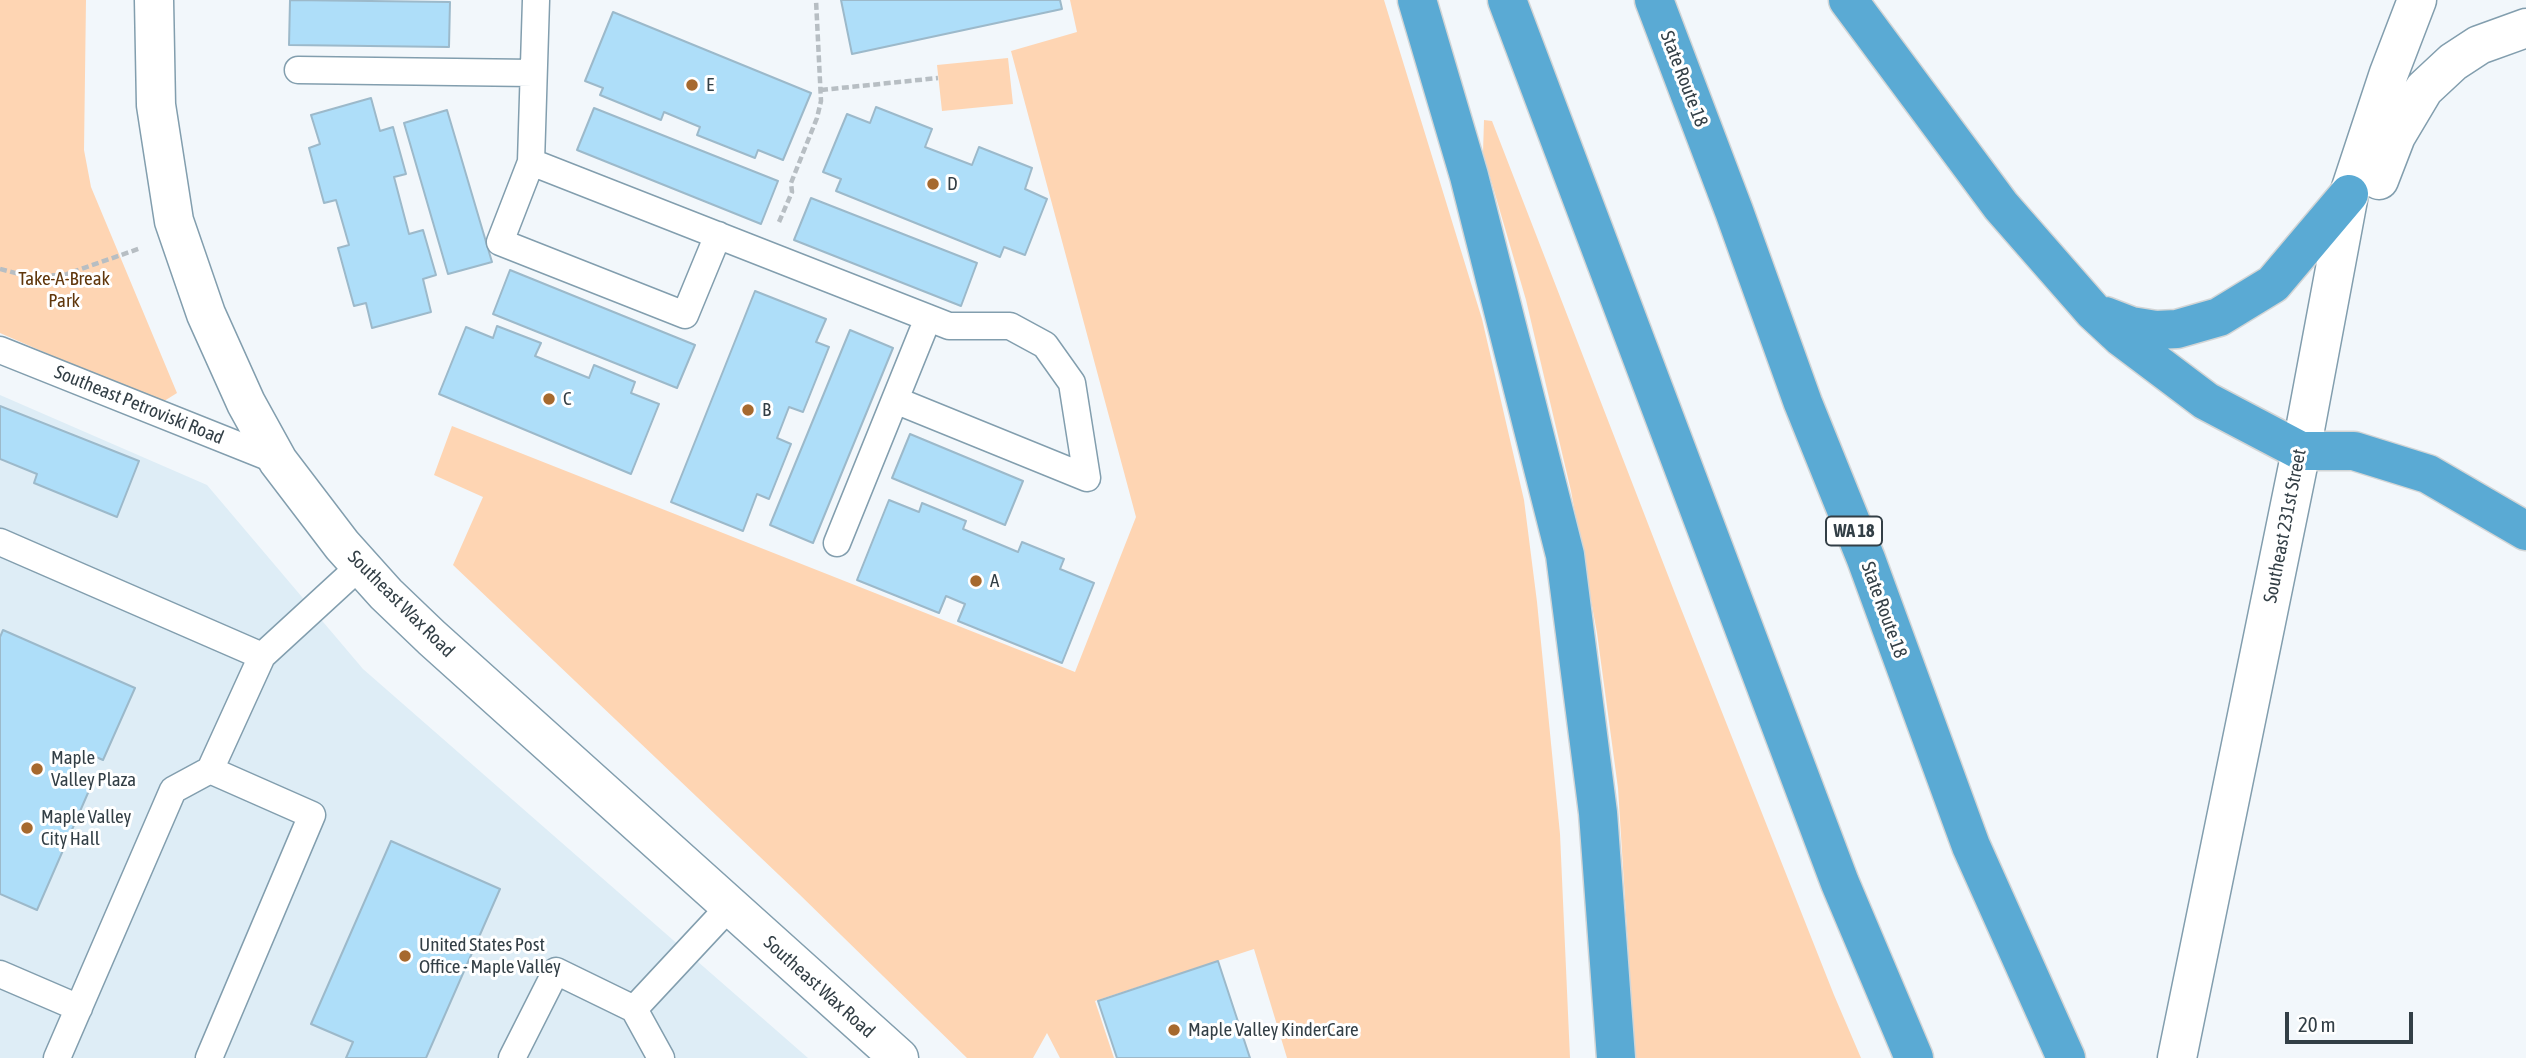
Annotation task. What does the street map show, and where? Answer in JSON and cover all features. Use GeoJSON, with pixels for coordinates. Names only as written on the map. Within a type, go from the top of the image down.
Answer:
{"type":"FeatureCollection","features":[{"type":"Feature","properties":{"kind":"highway"},"geometry":{"type":"LineString","coordinates":[[1418,0],[1469,176],[1565,555],[1598,813],[1616,1058]]}},
{"type":"Feature","properties":{"kind":"highway"},"geometry":{"type":"LineString","coordinates":[[1507,0],[1840,883],[1914,1058]]}},
{"type":"Feature","properties":{"kind":"highway","name":"State Route 18"},"geometry":{"type":"LineString","coordinates":[[1654,0],[1803,403],[1866,559],[1971,846],[2066,1058]]}},
{"type":"Feature","properties":{"kind":"highway"},"geometry":{"type":"LineString","coordinates":[[1848,0],[2001,206],[2093,311],[2121,337],[2206,401],[2301,451],[2354,451],[2428,474],[2526,531]]}},
{"type":"Feature","properties":{"kind":"highway"},"geometry":{"type":"LineString","coordinates":[[2093,311],[2131,326],[2156,330],[2177,329],[2219,317],[2273,284],[2349,194]]}},
{"type":"Feature","properties":{"kind":"main road","name":"Southeast Wax Road"},"geometry":{"type":"LineString","coordinates":[[154,0],[156,105],[174,221],[211,327],[246,403],[278,461],[360,566],[432,638],[899,1058]]}},
{"type":"Feature","properties":{"kind":"main road","name":"Southeast 231st Street"},"geometry":{"type":"LineString","coordinates":[[2177,1058],[2301,451],[2349,194],[2389,73],[2417,0]]}},
{"type":"Feature","properties":{"kind":"main road"},"geometry":{"type":"LineString","coordinates":[[2326,316],[2396,136],[2424,89],[2453,62],[2479,45],[2526,28]]}},
{"type":"Feature","properties":{"kind":"lane"},"geometry":{"type":"LineString","coordinates":[[536,0],[531,162],[500,242],[685,315],[718,235]]}},
{"type":"Feature","properties":{"kind":"lane"},"geometry":{"type":"LineString","coordinates":[[298,70],[533,73]]}},
{"type":"Feature","properties":{"kind":"lane"},"geometry":{"type":"LineString","coordinates":[[531,162],[949,326],[1010,326],[1045,345],[1072,383],[1087,478],[895,400]]}},
{"type":"Feature","properties":{"kind":"lane"},"geometry":{"type":"LineString","coordinates":[[837,544],[928,318]]}},
{"type":"Feature","properties":{"kind":"lane","name":"Southeast Petroviski Road"},"geometry":{"type":"LineString","coordinates":[[0,350],[278,461]]}},
{"type":"Feature","properties":{"kind":"lane"},"geometry":{"type":"LineString","coordinates":[[0,542],[262,656]]}},
{"type":"Feature","properties":{"kind":"lane"},"geometry":{"type":"LineString","coordinates":[[57,1058],[173,790],[210,770],[262,656],[360,566]]}},
{"type":"Feature","properties":{"kind":"lane"},"geometry":{"type":"LineString","coordinates":[[209,1058],[312,815],[210,770]]}},
{"type":"Feature","properties":{"kind":"lane"},"geometry":{"type":"LineString","coordinates":[[634,1009],[730,906]]}},
{"type":"Feature","properties":{"kind":"lane"},"geometry":{"type":"LineString","coordinates":[[512,1058],[556,971],[634,1009],[661,1058]]}},
{"type":"Feature","properties":{"kind":"lane"},"geometry":{"type":"LineString","coordinates":[[0,974],[79,1008]]}},
{"type":"Feature","properties":{"kind":"path"},"geometry":{"type":"LineString","coordinates":[[765,254],[792,192],[791,183],[817,118],[821,90],[816,0]]}},
{"type":"Feature","properties":{"kind":"path"},"geometry":{"type":"LineString","coordinates":[[821,90],[938,78]]}},
{"type":"Feature","properties":{"kind":"path"},"geometry":{"type":"LineString","coordinates":[[0,269],[27,276],[64,275],[179,235]]}},
{"type":"Feature","properties":{"kind":"shaded area"},"geometry":{"type":"Polygon","coordinates":[[[0,395],[207,485],[363,669],[808,1058],[0,1058],[0,395]]]}},
{"type":"Feature","properties":{"kind":"green space","name":"Take-A-Break Park"},"geometry":{"type":"Polygon","coordinates":[[[0,0],[86,0],[84,150],[91,187],[177,393],[161,403],[0,333],[0,0]]]}},
{"type":"Feature","properties":{"kind":"green space"},"geometry":{"type":"Polygon","coordinates":[[[1070,0],[1384,0],[1482,319],[1524,500],[1560,834],[1570,1058],[1287,1058],[1254,949],[1095,1001],[1114,1058],[1060,1058],[1047,1033],[1033,1058],[967,1058],[453,565],[483,497],[434,475],[452,426],[1075,672],[1136,517],[1011,51],[1077,32],[1070,0]]]}},
{"type":"Feature","properties":{"kind":"green space"},"geometry":{"type":"Polygon","coordinates":[[[1008,58],[1013,104],[942,111],[937,65],[1008,58]]]}},
{"type":"Feature","properties":{"kind":"green space"},"geometry":{"type":"Polygon","coordinates":[[[1484,120],[1492,121],[1676,596],[1861,1058],[1635,1058],[1618,788],[1597,633],[1571,491],[1526,300],[1483,153],[1484,120]]]}},
{"type":"Feature","properties":{"kind":"building"},"geometry":{"type":"Polygon","coordinates":[[[290,0],[450,2],[449,47],[289,45],[290,0]]]}},
{"type":"Feature","properties":{"kind":"building"},"geometry":{"type":"Polygon","coordinates":[[[841,0],[1060,0],[1062,9],[852,54],[841,0]]]}},
{"type":"Feature","properties":{"kind":"building","name":"E"},"geometry":{"type":"Polygon","coordinates":[[[613,12],[811,93],[783,160],[758,150],[755,158],[697,135],[700,127],[664,112],[661,120],[600,95],[603,88],[585,81],[613,12]]]}},
{"type":"Feature","properties":{"kind":"building"},"geometry":{"type":"Polygon","coordinates":[[[371,98],[380,131],[393,127],[406,174],[394,177],[409,234],[423,230],[436,275],[423,279],[431,312],[372,328],[366,303],[354,306],[338,248],[349,245],[336,200],[324,203],[309,148],[320,144],[311,115],[371,98]]]}},
{"type":"Feature","properties":{"kind":"building","name":"D"},"geometry":{"type":"Polygon","coordinates":[[[876,107],[932,129],[925,147],[972,165],[979,147],[1032,168],[1025,189],[1047,199],[1025,255],[1004,247],[1000,257],[836,191],[841,179],[823,172],[847,114],[870,123],[876,107]]]}},
{"type":"Feature","properties":{"kind":"building"},"geometry":{"type":"Polygon","coordinates":[[[594,108],[778,181],[761,224],[577,150],[594,108]]]}},
{"type":"Feature","properties":{"kind":"building"},"geometry":{"type":"Polygon","coordinates":[[[447,110],[492,262],[448,274],[404,123],[447,110]]]}},
{"type":"Feature","properties":{"kind":"building"},"geometry":{"type":"Polygon","coordinates":[[[811,198],[977,263],[961,306],[794,240],[811,198]]]}},
{"type":"Feature","properties":{"kind":"building"},"geometry":{"type":"Polygon","coordinates":[[[510,270],[695,345],[677,388],[493,314],[510,270]]]}},
{"type":"Feature","properties":{"kind":"building","name":"B"},"geometry":{"type":"Polygon","coordinates":[[[755,291],[826,319],[816,342],[829,347],[803,412],[789,407],[777,438],[791,444],[769,499],[757,494],[743,531],[671,502],[755,291]]]}},
{"type":"Feature","properties":{"kind":"building","name":"C"},"geometry":{"type":"Polygon","coordinates":[[[497,326],[541,343],[535,356],[589,378],[594,365],[635,382],[631,393],[659,404],[631,474],[439,394],[466,327],[493,338],[497,326]]]}},
{"type":"Feature","properties":{"kind":"building"},"geometry":{"type":"Polygon","coordinates":[[[850,330],[893,348],[813,543],[770,525],[850,330]]]}},
{"type":"Feature","properties":{"kind":"building"},"geometry":{"type":"Polygon","coordinates":[[[0,406],[139,461],[117,517],[34,483],[37,474],[0,459],[0,406]]]}},
{"type":"Feature","properties":{"kind":"building"},"geometry":{"type":"Polygon","coordinates":[[[910,434],[1023,481],[1005,525],[892,478],[910,434]]]}},
{"type":"Feature","properties":{"kind":"building","name":"A"},"geometry":{"type":"Polygon","coordinates":[[[889,500],[919,512],[922,503],[966,521],[963,529],[1018,552],[1022,542],[1064,559],[1060,569],[1094,583],[1062,663],[958,621],[965,604],[946,596],[939,613],[857,580],[889,500]]]}},
{"type":"Feature","properties":{"kind":"building","name":"Maple Valley Plaza"},"geometry":{"type":"Polygon","coordinates":[[[3,630],[135,688],[103,760],[83,751],[71,778],[91,786],[37,910],[0,894],[0,637],[3,630]]]}},
{"type":"Feature","properties":{"kind":"building","name":"United States Post Office - Maple Valley"},"geometry":{"type":"Polygon","coordinates":[[[391,841],[500,889],[426,1058],[346,1058],[353,1042],[311,1024],[391,841]]]}},
{"type":"Feature","properties":{"kind":"building","name":"Maple Valley KinderCare"},"geometry":{"type":"Polygon","coordinates":[[[1218,961],[1250,1058],[1117,1058],[1098,1001],[1218,961]]]}},
{"type":"Feature","properties":{"kind":"place","name":"E"},"geometry":{"type":"Point","coordinates":[692,85]}},
{"type":"Feature","properties":{"kind":"place","name":"D"},"geometry":{"type":"Point","coordinates":[933,184]}},
{"type":"Feature","properties":{"kind":"place","name":"C"},"geometry":{"type":"Point","coordinates":[549,399]}},
{"type":"Feature","properties":{"kind":"place","name":"B"},"geometry":{"type":"Point","coordinates":[748,410]}},
{"type":"Feature","properties":{"kind":"place","name":"A"},"geometry":{"type":"Point","coordinates":[976,581]}},
{"type":"Feature","properties":{"kind":"place","name":"Maple Valley Plaza"},"geometry":{"type":"Point","coordinates":[37,769]}},
{"type":"Feature","properties":{"kind":"place","name":"Maple Valley City Hall"},"geometry":{"type":"Point","coordinates":[27,828]}},
{"type":"Feature","properties":{"kind":"place","name":"United States Post Office - Maple Valley"},"geometry":{"type":"Point","coordinates":[405,956]}},
{"type":"Feature","properties":{"kind":"place","name":"Maple Valley KinderCare"},"geometry":{"type":"Point","coordinates":[1174,1030]}}]}
